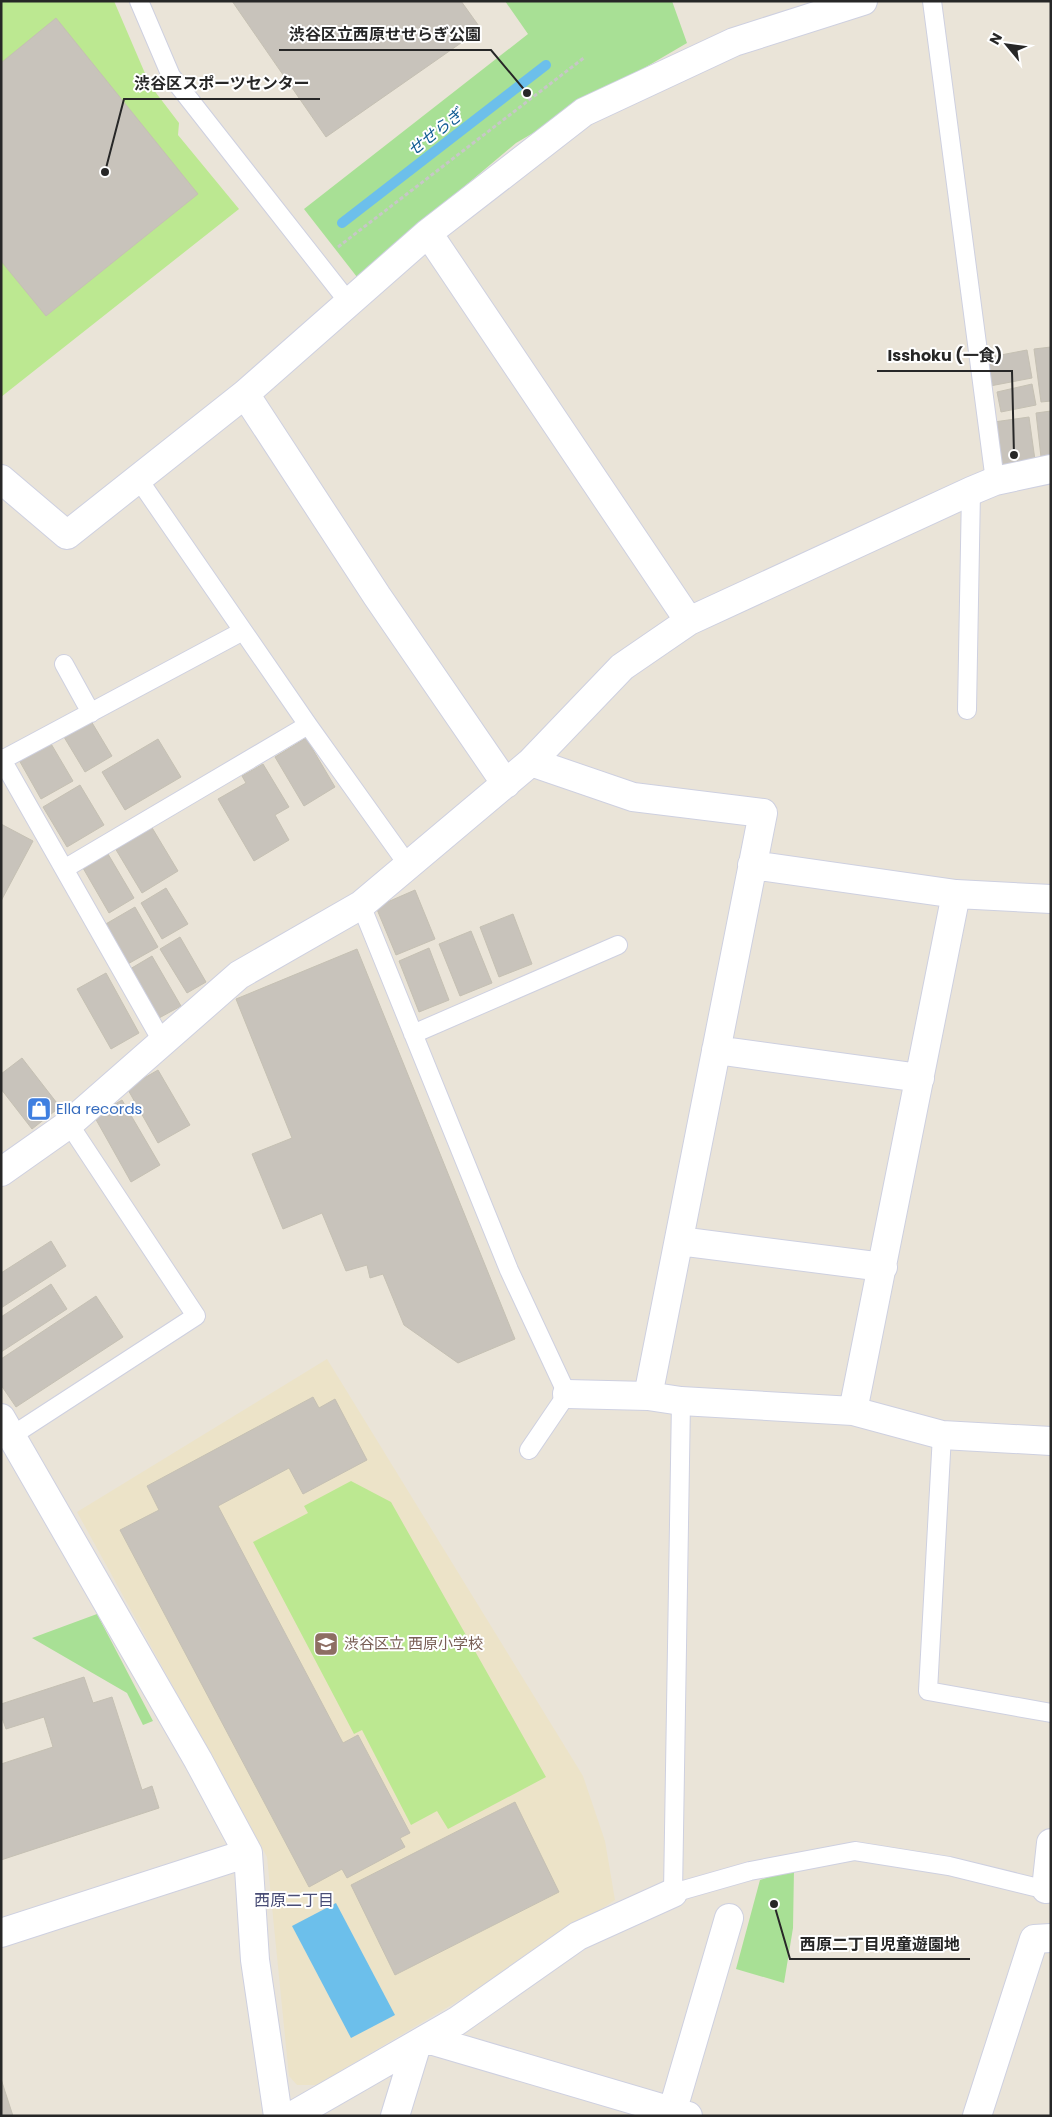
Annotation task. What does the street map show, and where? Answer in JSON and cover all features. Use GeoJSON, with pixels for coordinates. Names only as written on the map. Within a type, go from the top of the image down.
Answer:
{"type":"FeatureCollection","features":[{"type":"Feature","properties":{"kind":"street"},"geometry":{"type":"LineString","coordinates":[[1,479],[67,535],[139,480],[245,394],[350,304],[428,233],[584,112],[734,42],[863,1]]}},
{"type":"Feature","properties":{"kind":"street"},"geometry":{"type":"LineString","coordinates":[[428,233],[689,621]]}},
{"type":"Feature","properties":{"kind":"street"},"geometry":{"type":"LineString","coordinates":[[245,394],[377,596],[506,784]]}},
{"type":"Feature","properties":{"kind":"street"},"geometry":{"type":"LineString","coordinates":[[1,1172],[69,1124],[239,975],[361,904],[531,762],[622,667],[689,621],[983,486],[1051,469]]}},
{"type":"Feature","properties":{"kind":"street"},"geometry":{"type":"LineString","coordinates":[[531,762],[633,797],[762,813],[648,1396]]}},
{"type":"Feature","properties":{"kind":"street"},"geometry":{"type":"LineString","coordinates":[[752,864],[956,894],[1051,899]]}},
{"type":"Feature","properties":{"kind":"street"},"geometry":{"type":"LineString","coordinates":[[853,1411],[956,894]]}},
{"type":"Feature","properties":{"kind":"street"},"geometry":{"type":"LineString","coordinates":[[716,1050],[920,1078]]}},
{"type":"Feature","properties":{"kind":"street"},"geometry":{"type":"LineString","coordinates":[[679,1241],[883,1267]]}},
{"type":"Feature","properties":{"kind":"street"},"geometry":{"type":"LineString","coordinates":[[567,1394],[648,1396],[682,1401],[853,1411],[942,1435],[1051,1441]]}},
{"type":"Feature","properties":{"kind":"street"},"geometry":{"type":"LineString","coordinates":[[7,1427],[198,1760],[248,1853],[255,1960],[278,2116]]}},
{"type":"Feature","properties":{"kind":"street"},"geometry":{"type":"LineString","coordinates":[[1048,1890],[1051,1843]]}},
{"type":"Feature","properties":{"kind":"street"},"geometry":{"type":"LineString","coordinates":[[1,1933],[248,1853]]}},
{"type":"Feature","properties":{"kind":"street"},"geometry":{"type":"LineString","coordinates":[[292,2116],[457,2021],[578,1936],[673,1893]]}},
{"type":"Feature","properties":{"kind":"street"},"geometry":{"type":"LineString","coordinates":[[422,2041],[677,2114],[729,1918]]}},
{"type":"Feature","properties":{"kind":"street"},"geometry":{"type":"LineString","coordinates":[[977,2116],[1034,1939],[1051,1938]]}},
{"type":"Feature","properties":{"kind":"street"},"geometry":{"type":"LineString","coordinates":[[395,2116],[422,2041]]}},
{"type":"Feature","properties":{"kind":"lane"},"geometry":{"type":"LineString","coordinates":[[139,1],[171,76],[350,304]]}},
{"type":"Feature","properties":{"kind":"lane"},"geometry":{"type":"LineString","coordinates":[[932,1],[983,486],[967,710]]}},
{"type":"Feature","properties":{"kind":"lane"},"geometry":{"type":"LineString","coordinates":[[139,480],[242,631],[408,865]]}},
{"type":"Feature","properties":{"kind":"lane"},"geometry":{"type":"LineString","coordinates":[[162,1043],[2,759],[242,631]]}},
{"type":"Feature","properties":{"kind":"lane"},"geometry":{"type":"LineString","coordinates":[[64,664],[91,713]]}},
{"type":"Feature","properties":{"kind":"lane"},"geometry":{"type":"LineString","coordinates":[[64,869],[308,725]]}},
{"type":"Feature","properties":{"kind":"lane"},"geometry":{"type":"LineString","coordinates":[[361,904],[508,1270],[567,1394],[529,1450]]}},
{"type":"Feature","properties":{"kind":"lane"},"geometry":{"type":"LineString","coordinates":[[413,1034],[618,944]]}},
{"type":"Feature","properties":{"kind":"lane"},"geometry":{"type":"LineString","coordinates":[[7,1427],[196,1316],[69,1124]]}},
{"type":"Feature","properties":{"kind":"lane"},"geometry":{"type":"LineString","coordinates":[[682,1401],[673,1893],[750,1871],[855,1851],[949,1866],[1048,1890]]}},
{"type":"Feature","properties":{"kind":"lane"},"geometry":{"type":"LineString","coordinates":[[942,1435],[928,1691],[1051,1713]]}},
{"type":"Feature","properties":{"kind":"path"},"geometry":{"type":"LineString","coordinates":[[318,263],[585,57]]}},
{"type":"Feature","properties":{"kind":"shaded area","name":"渋谷区立 西原小学校"},"geometry":{"type":"Polygon","coordinates":[[[327,1359],[583,1776],[605,1841],[615,1900],[510,1970],[317,2085],[297,2085],[289,2076],[267,1857],[77,1512],[327,1359]]]}},
{"type":"Feature","properties":{"kind":"green space"},"geometry":{"type":"Polygon","coordinates":[[[1,1],[114,1],[150,85],[179,123],[178,135],[239,209],[1,397],[1,1]]]}},
{"type":"Feature","properties":{"kind":"green space"},"geometry":{"type":"Polygon","coordinates":[[[505,1],[672,1],[687,43],[516,143],[357,277],[304,209],[528,34],[505,1]]]}},
{"type":"Feature","properties":{"kind":"green space"},"geometry":{"type":"Polygon","coordinates":[[[351,1481],[391,1502],[546,1777],[448,1829],[437,1811],[411,1825],[362,1730],[354,1734],[253,1542],[308,1513],[304,1506],[351,1481]]]}},
{"type":"Feature","properties":{"kind":"green space"},"geometry":{"type":"Polygon","coordinates":[[[97,1614],[153,1721],[143,1725],[127,1693],[32,1638],[97,1614]]]}},
{"type":"Feature","properties":{"kind":"green space"},"geometry":{"type":"Polygon","coordinates":[[[794,1869],[793,1928],[784,1983],[736,1969],[760,1880],[794,1869]]]}},
{"type":"Feature","properties":{"kind":"water"},"geometry":{"type":"Polygon","coordinates":[[[336,1903],[395,2015],[351,2038],[292,1926],[336,1903]]]}},
{"type":"Feature","properties":{"kind":"building"},"geometry":{"type":"Polygon","coordinates":[[[232,1],[461,1],[481,29],[326,137],[232,1]]]}},
{"type":"Feature","properties":{"kind":"building"},"geometry":{"type":"Polygon","coordinates":[[[56,18],[198,194],[46,316],[1,261],[1,63],[56,18]]]}},
{"type":"Feature","properties":{"kind":"building"},"geometry":{"type":"Polygon","coordinates":[[[1051,347],[1051,401],[1041,402],[1034,349],[1051,347]]]}},
{"type":"Feature","properties":{"kind":"building"},"geometry":{"type":"Polygon","coordinates":[[[1027,350],[1032,378],[990,386],[985,358],[1027,350]]]}},
{"type":"Feature","properties":{"kind":"building"},"geometry":{"type":"Polygon","coordinates":[[[1032,384],[1036,405],[1001,412],[997,392],[1032,384]]]}},
{"type":"Feature","properties":{"kind":"building"},"geometry":{"type":"Polygon","coordinates":[[[1051,411],[1051,456],[1041,457],[1036,413],[1051,411]]]}},
{"type":"Feature","properties":{"kind":"building"},"geometry":{"type":"Polygon","coordinates":[[[1029,417],[1035,460],[1000,465],[994,422],[1029,417]]]}},
{"type":"Feature","properties":{"kind":"building"},"geometry":{"type":"Polygon","coordinates":[[[91,721],[112,756],[85,772],[64,737],[91,721]]]}},
{"type":"Feature","properties":{"kind":"building"},"geometry":{"type":"Polygon","coordinates":[[[306,738],[335,787],[304,806],[275,757],[306,738]]]}},
{"type":"Feature","properties":{"kind":"building"},"geometry":{"type":"Polygon","coordinates":[[[158,739],[181,777],[125,810],[102,772],[158,739]]]}},
{"type":"Feature","properties":{"kind":"building"},"geometry":{"type":"Polygon","coordinates":[[[50,742],[73,781],[41,799],[19,760],[50,742]]]}},
{"type":"Feature","properties":{"kind":"building"},"geometry":{"type":"Polygon","coordinates":[[[263,764],[289,807],[275,815],[289,840],[254,861],[218,799],[246,783],[242,776],[263,764]]]}},
{"type":"Feature","properties":{"kind":"building"},"geometry":{"type":"Polygon","coordinates":[[[80,785],[104,825],[67,847],[43,807],[80,785]]]}},
{"type":"Feature","properties":{"kind":"building"},"geometry":{"type":"Polygon","coordinates":[[[1,824],[33,841],[1,901],[1,824]]]}},
{"type":"Feature","properties":{"kind":"building"},"geometry":{"type":"Polygon","coordinates":[[[151,826],[178,871],[142,893],[115,848],[151,826]]]}},
{"type":"Feature","properties":{"kind":"building"},"geometry":{"type":"Polygon","coordinates":[[[108,854],[134,898],[109,913],[83,868],[108,854]]]}},
{"type":"Feature","properties":{"kind":"building"},"geometry":{"type":"Polygon","coordinates":[[[166,888],[188,924],[162,939],[141,903],[166,888]]]}},
{"type":"Feature","properties":{"kind":"building"},"geometry":{"type":"Polygon","coordinates":[[[415,890],[435,939],[396,955],[376,907],[415,890]]]}},
{"type":"Feature","properties":{"kind":"building"},"geometry":{"type":"Polygon","coordinates":[[[135,907],[158,947],[126,965],[104,925],[135,907]]]}},
{"type":"Feature","properties":{"kind":"building"},"geometry":{"type":"Polygon","coordinates":[[[513,914],[532,964],[499,977],[480,927],[513,914]]]}},
{"type":"Feature","properties":{"kind":"building"},"geometry":{"type":"Polygon","coordinates":[[[471,931],[492,983],[460,996],[439,944],[471,931]]]}},
{"type":"Feature","properties":{"kind":"building"},"geometry":{"type":"Polygon","coordinates":[[[180,937],[206,982],[187,993],[160,949],[180,937]]]}},
{"type":"Feature","properties":{"kind":"building"},"geometry":{"type":"Polygon","coordinates":[[[429,948],[449,1000],[419,1012],[399,961],[429,948]]]}},
{"type":"Feature","properties":{"kind":"building"},"geometry":{"type":"Polygon","coordinates":[[[357,949],[515,1339],[458,1363],[404,1325],[383,1274],[370,1278],[367,1265],[346,1271],[322,1213],[283,1229],[252,1154],[292,1138],[236,999],[357,949]]]}},
{"type":"Feature","properties":{"kind":"building"},"geometry":{"type":"Polygon","coordinates":[[[152,956],[181,1006],[159,1018],[130,969],[152,956]]]}},
{"type":"Feature","properties":{"kind":"building"},"geometry":{"type":"Polygon","coordinates":[[[106,973],[139,1033],[111,1049],[77,989],[106,973]]]}},
{"type":"Feature","properties":{"kind":"building"},"geometry":{"type":"Polygon","coordinates":[[[22,1058],[60,1107],[32,1129],[1,1089],[1,1074],[22,1058]]]}},
{"type":"Feature","properties":{"kind":"building"},"geometry":{"type":"Polygon","coordinates":[[[158,1070],[190,1125],[158,1143],[127,1088],[158,1070]]]}},
{"type":"Feature","properties":{"kind":"building"},"geometry":{"type":"Polygon","coordinates":[[[122,1100],[160,1165],[131,1182],[94,1116],[122,1100]]]}},
{"type":"Feature","properties":{"kind":"building"},"geometry":{"type":"Polygon","coordinates":[[[51,1241],[66,1266],[1,1308],[1,1273],[51,1241]]]}},
{"type":"Feature","properties":{"kind":"building"},"geometry":{"type":"Polygon","coordinates":[[[51,1284],[67,1309],[1,1352],[1,1317],[51,1284]]]}},
{"type":"Feature","properties":{"kind":"building"},"geometry":{"type":"Polygon","coordinates":[[[96,1296],[123,1337],[16,1407],[1,1385],[1,1359],[96,1296]]]}},
{"type":"Feature","properties":{"kind":"building"},"geometry":{"type":"Polygon","coordinates":[[[313,1397],[319,1408],[335,1399],[367,1460],[303,1494],[289,1468],[218,1506],[343,1743],[358,1735],[410,1833],[400,1838],[405,1847],[347,1878],[342,1869],[309,1887],[120,1530],[159,1510],[147,1486],[313,1397]]]}},
{"type":"Feature","properties":{"kind":"building"},"geometry":{"type":"Polygon","coordinates":[[[84,1677],[93,1703],[112,1697],[142,1790],[152,1786],[159,1808],[1,1860],[1,1764],[53,1747],[44,1717],[6,1729],[1,1715],[1,1704],[84,1677]]]}},
{"type":"Feature","properties":{"kind":"building"},"geometry":{"type":"Polygon","coordinates":[[[515,1802],[559,1892],[395,1975],[351,1885],[515,1802]]]}},
{"type":"Feature","properties":{"kind":"building"},"geometry":{"type":"Polygon","coordinates":[[[1,2079],[13,2116],[1,2116],[1,2079]]]}},
{"type":"Feature","properties":{"kind":"waterway","name":"せせらぎ"},"geometry":{"type":"LineString","coordinates":[[342,223],[546,65]]}},
{"type":"Feature","properties":{"kind":"place","name":"渋谷区立西原せせらぎ公園"},"geometry":{"type":"Point","coordinates":[527,93]}},
{"type":"Feature","properties":{"kind":"place","name":"渋谷区スポーツセンター"},"geometry":{"type":"Point","coordinates":[105,172]}},
{"type":"Feature","properties":{"kind":"place","name":"Isshoku (一食)"},"geometry":{"type":"Point","coordinates":[1014,455]}},
{"type":"Feature","properties":{"kind":"place","name":"Ella records"},"geometry":{"type":"Point","coordinates":[39,1109]}},
{"type":"Feature","properties":{"kind":"place","name":"渋谷区立 西原小学校"},"geometry":{"type":"Point","coordinates":[326,1644]}},
{"type":"Feature","properties":{"kind":"place","name":"西原二丁目児童遊園地"},"geometry":{"type":"Point","coordinates":[774,1904]}},
{"type":"Feature","properties":{"kind":"district","name":"西原二丁目"},"geometry":{"type":"Point","coordinates":[294,1900]}}]}
